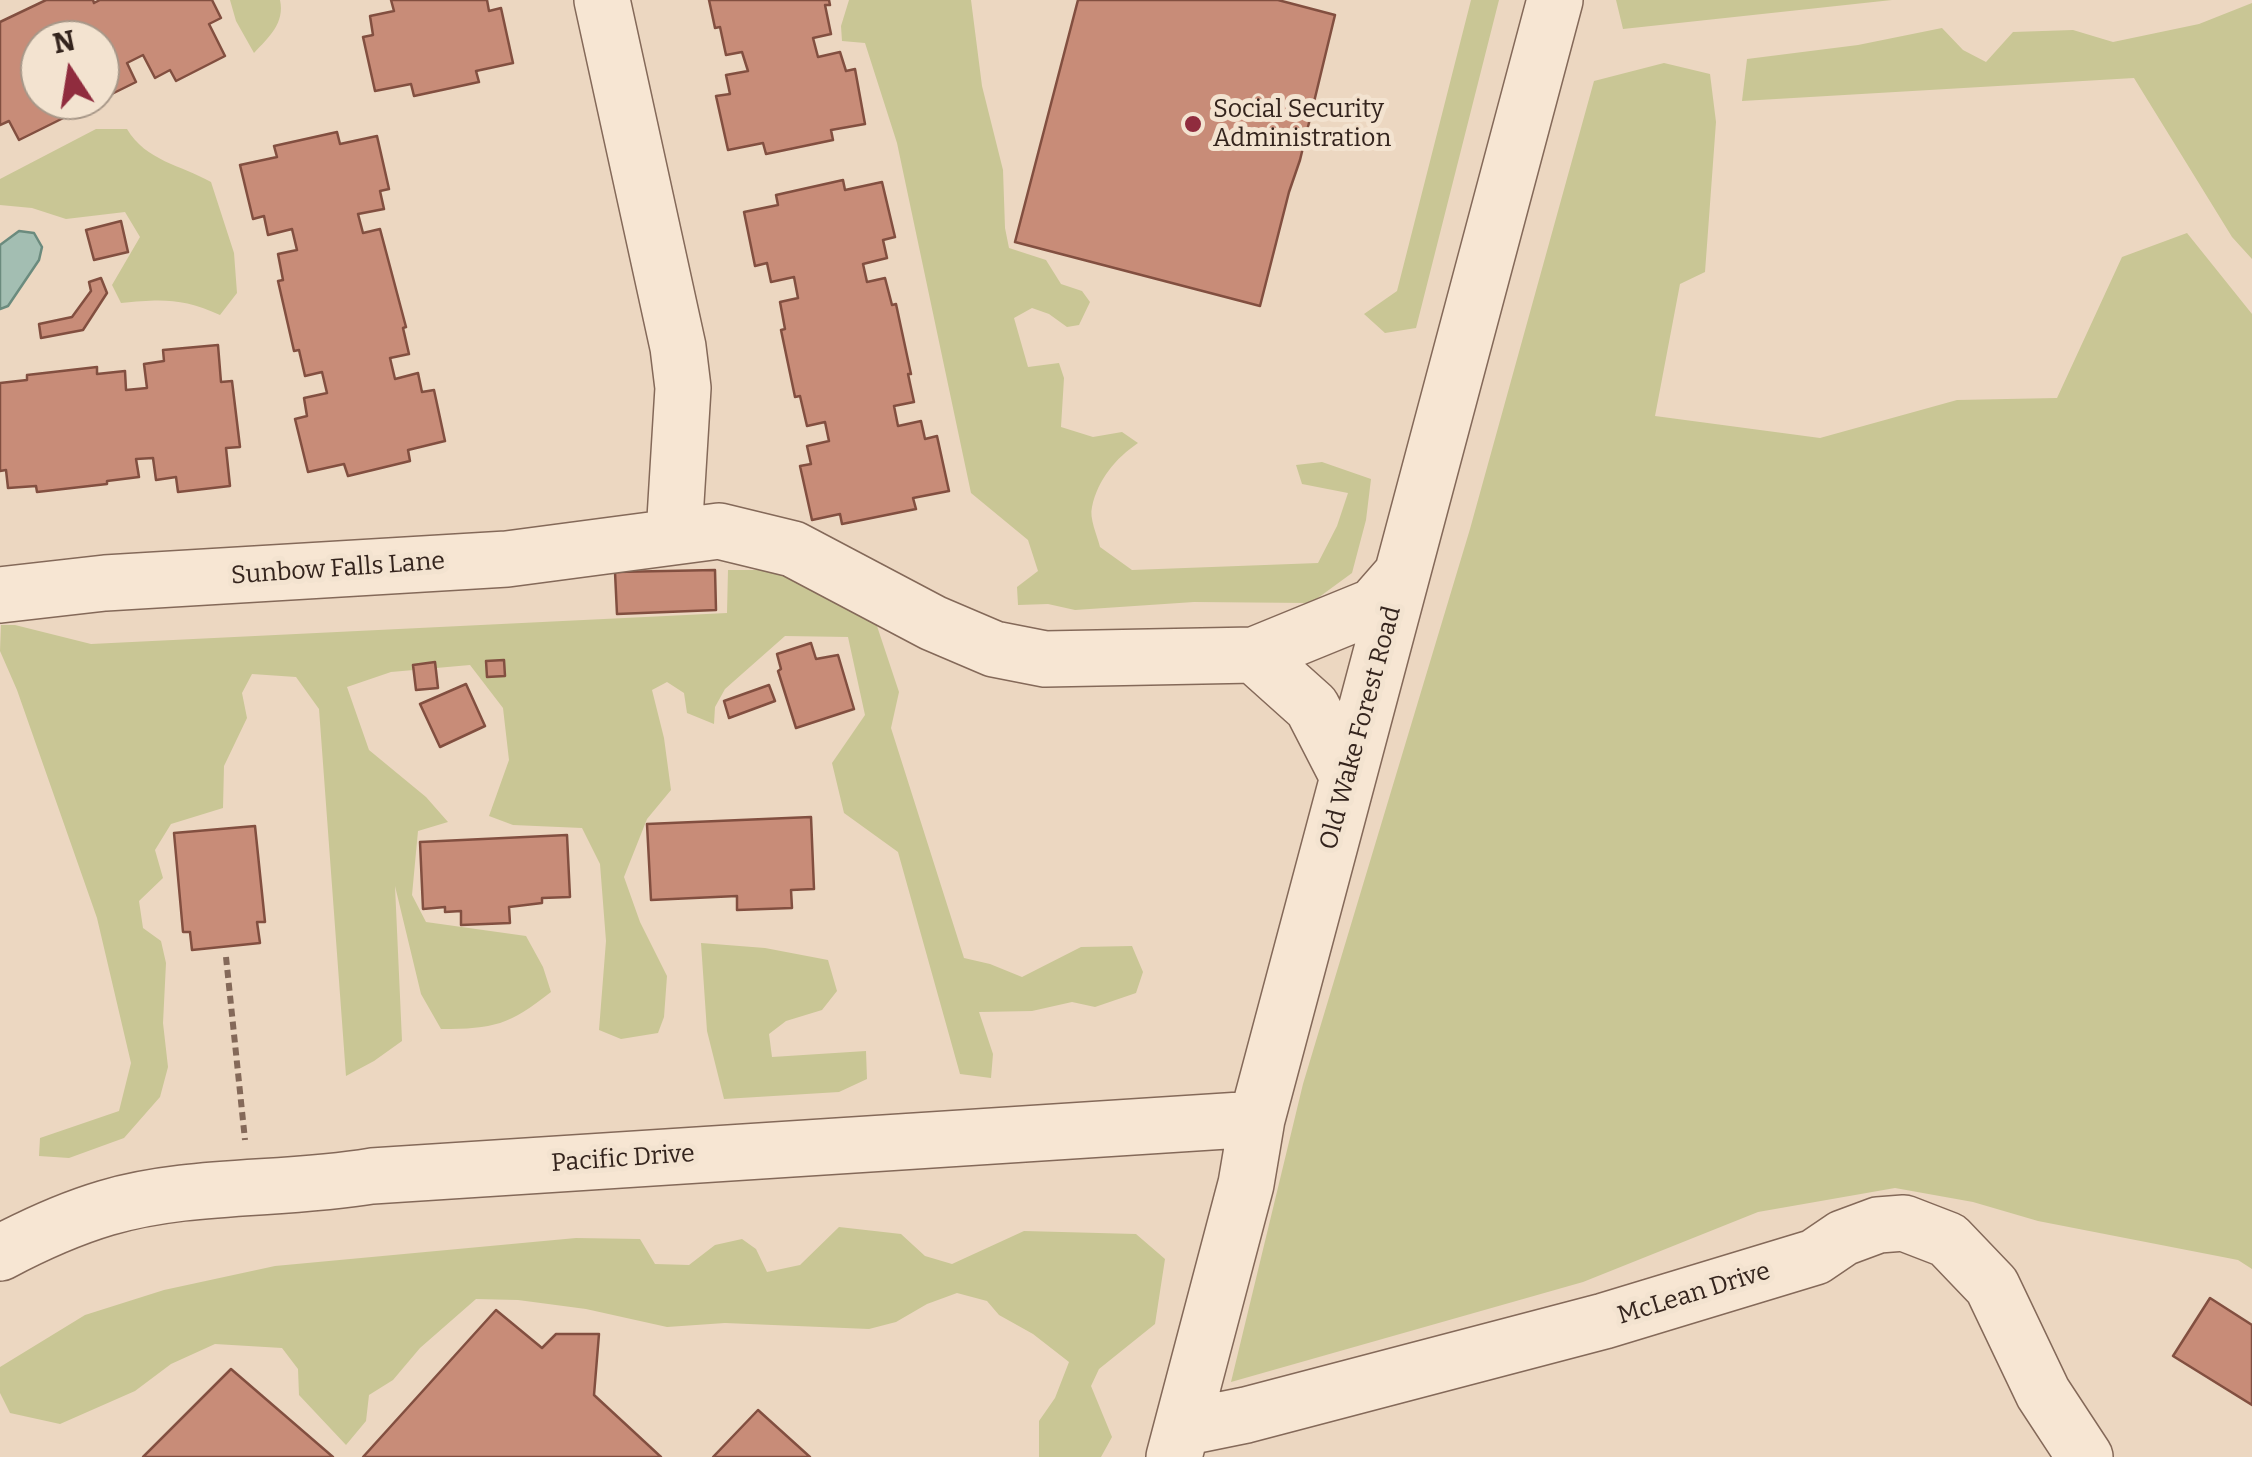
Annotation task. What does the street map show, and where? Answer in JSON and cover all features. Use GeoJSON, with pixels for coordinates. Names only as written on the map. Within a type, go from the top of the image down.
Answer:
{"type":"FeatureCollection","features":[{"type":"Feature","properties":{"kind":"street"},"geometry":{"type":"LineString","coordinates":[[602,0],[678,347],[683,388],[674,534]]}},
{"type":"Feature","properties":{"kind":"street","name":"Old Wake Forest Road"},"geometry":{"type":"LineString","coordinates":[[1178,1442],[1246,1184],[1257,1119],[1555,0]]}},
{"type":"Feature","properties":{"kind":"street","name":"Sunbow Falls Lane"},"geometry":{"type":"LineString","coordinates":[[0,595],[105,582],[507,558],[719,531],[792,549],[994,649],[1044,659],[1254,655],[1374,606],[1402,574]]}},
{"type":"Feature","properties":{"kind":"street"},"geometry":{"type":"LineString","coordinates":[[1254,655],[1312,708],[1348,776]]}},
{"type":"Feature","properties":{"kind":"street","name":"Pacific Drive"},"geometry":{"type":"LineString","coordinates":[[0,1253],[41,1231],[108,1207],[188,1194],[324,1184],[372,1176],[1257,1119]]}},
{"type":"Feature","properties":{"kind":"street","name":"McLean Drive"},"geometry":{"type":"LineString","coordinates":[[1178,1442],[1246,1415],[1604,1321],[1815,1257],[1843,1238],[1878,1224],[1904,1223],[1948,1240],[1992,1286],[2043,1393],[2085,1457]]}},
{"type":"Feature","properties":{"kind":"path"},"geometry":{"type":"LineString","coordinates":[[226,958],[245,1140]]}},
{"type":"Feature","properties":{"kind":"shaded area"},"geometry":{"type":"Polygon","coordinates":[[[230,0],[280,0],[278,23],[254,53],[236,21],[230,0]]]}},
{"type":"Feature","properties":{"kind":"shaded area"},"geometry":{"type":"Polygon","coordinates":[[[849,0],[971,0],[982,86],[1003,170],[1009,248],[1046,260],[1061,284],[1082,291],[1090,302],[1079,325],[1067,327],[1032,308],[1014,318],[1028,367],[1059,363],[1064,378],[1061,427],[1093,437],[1122,432],[1138,443],[1109,470],[1095,497],[1092,516],[1100,547],[1132,570],[1318,563],[1348,493],[1302,484],[1296,465],[1322,462],[1371,479],[1366,520],[1352,573],[1311,603],[1194,602],[1075,610],[1048,604],[1018,605],[1017,587],[1038,571],[1028,540],[971,493],[897,143],[865,43],[842,41],[841,26],[849,0]]]}},
{"type":"Feature","properties":{"kind":"shaded area"},"geometry":{"type":"Polygon","coordinates":[[[1471,0],[1499,0],[1416,328],[1385,333],[1364,314],[1397,291],[1471,0]]]}},
{"type":"Feature","properties":{"kind":"shaded area"},"geometry":{"type":"Polygon","coordinates":[[[1616,0],[1892,0],[1623,29],[1616,0]]]}},
{"type":"Feature","properties":{"kind":"shaded area"},"geometry":{"type":"Polygon","coordinates":[[[2252,3],[2252,259],[2232,237],[2134,78],[1742,101],[1747,59],[1858,45],[1942,28],[1963,50],[1986,62],[2013,32],[2073,30],[2113,42],[2199,24],[2252,3]]]}},
{"type":"Feature","properties":{"kind":"shaded area"},"geometry":{"type":"Polygon","coordinates":[[[1664,63],[1710,74],[1716,122],[1705,272],[1680,284],[1655,416],[1820,438],[1957,400],[2057,398],[2122,257],[2187,233],[2252,314],[2252,1269],[2238,1260],[1895,1188],[1758,1212],[1583,1282],[1231,1382],[1303,1084],[1470,529],[1594,81],[1664,63]]]}},
{"type":"Feature","properties":{"kind":"shaded area"},"geometry":{"type":"Polygon","coordinates":[[[96,129],[127,129],[154,155],[211,182],[234,253],[237,293],[220,315],[172,301],[121,303],[112,285],[140,237],[125,212],[66,219],[32,208],[0,205],[0,179],[96,129]]]}},
{"type":"Feature","properties":{"kind":"shaded area"},"geometry":{"type":"Polygon","coordinates":[[[19,231],[34,233],[42,247],[39,260],[8,306],[0,309],[0,245],[19,231]]]}},
{"type":"Feature","properties":{"kind":"shaded area"},"geometry":{"type":"Polygon","coordinates":[[[728,570],[782,570],[875,620],[899,692],[891,728],[964,958],[1022,977],[1081,947],[1132,946],[1143,972],[1136,993],[1095,1007],[1072,1002],[1032,1011],[979,1012],[993,1054],[991,1078],[960,1074],[898,852],[844,813],[832,763],[865,715],[848,637],[785,636],[725,689],[715,707],[714,724],[687,713],[684,693],[667,682],[652,690],[671,790],[647,819],[624,877],[640,922],[667,976],[664,1017],[658,1033],[621,1039],[599,1030],[606,941],[600,864],[582,828],[513,825],[489,816],[509,760],[503,708],[470,665],[391,672],[347,687],[369,750],[426,797],[448,822],[418,831],[412,895],[426,922],[526,936],[551,992],[524,1012],[500,1023],[441,1029],[421,994],[395,886],[402,1041],[346,1076],[319,709],[296,677],[252,674],[242,693],[247,718],[224,766],[223,808],[171,824],[155,850],[163,878],[139,901],[143,928],[161,941],[166,963],[163,1023],[168,1067],[160,1097],[124,1138],[69,1158],[39,1156],[40,1138],[119,1111],[131,1063],[97,918],[0,651],[1,625],[91,644],[727,613],[728,570]]]}},
{"type":"Feature","properties":{"kind":"shaded area"},"geometry":{"type":"Polygon","coordinates":[[[701,943],[765,948],[828,960],[837,991],[822,1010],[786,1021],[769,1034],[772,1057],[866,1051],[867,1079],[839,1092],[724,1099],[707,1031],[701,943]]]}},
{"type":"Feature","properties":{"kind":"shaded area"},"geometry":{"type":"Polygon","coordinates":[[[839,1227],[901,1234],[925,1256],[952,1264],[1024,1231],[1136,1234],[1165,1259],[1155,1324],[1099,1369],[1091,1386],[1112,1437],[1101,1457],[1039,1457],[1039,1421],[1055,1398],[1069,1362],[1033,1334],[999,1315],[987,1301],[957,1293],[896,1322],[869,1329],[725,1323],[667,1327],[586,1309],[476,1299],[420,1348],[393,1380],[369,1395],[366,1421],[346,1445],[299,1395],[298,1369],[282,1348],[215,1344],[171,1364],[135,1391],[60,1424],[10,1413],[0,1393],[0,1367],[85,1315],[164,1290],[275,1266],[576,1238],[640,1239],[655,1264],[689,1265],[715,1245],[742,1239],[756,1249],[767,1272],[800,1265],[839,1227]]]}},
{"type":"Feature","properties":{"kind":"building"},"geometry":{"type":"Polygon","coordinates":[[[46,0],[212,0],[221,18],[209,24],[225,56],[176,81],[170,70],[155,78],[143,55],[127,63],[136,82],[120,90],[120,20],[20,20],[20,120],[60,120],[19,140],[9,121],[0,125],[0,22],[46,0]]]}},
{"type":"Feature","properties":{"kind":"building"},"geometry":{"type":"Polygon","coordinates":[[[391,0],[487,0],[489,11],[501,8],[513,63],[476,71],[479,82],[414,96],[411,84],[375,91],[363,37],[373,35],[370,16],[394,11],[391,0]]]}},
{"type":"Feature","properties":{"kind":"building"},"geometry":{"type":"Polygon","coordinates":[[[709,0],[829,0],[830,5],[825,5],[831,34],[813,38],[818,57],[840,52],[846,71],[855,69],[865,124],[831,130],[833,140],[766,154],[763,143],[728,150],[716,96],[730,94],[726,75],[748,71],[742,52],[726,55],[709,0]]]}},
{"type":"Feature","properties":{"kind":"building"},"geometry":{"type":"Polygon","coordinates":[[[1078,0],[1278,0],[1335,15],[1260,306],[1015,242],[1078,0]]]}},
{"type":"Feature","properties":{"kind":"building"},"geometry":{"type":"Polygon","coordinates":[[[337,132],[340,144],[377,136],[389,189],[380,191],[384,209],[358,214],[363,233],[380,229],[406,327],[403,328],[409,354],[390,358],[395,379],[418,373],[422,392],[434,390],[445,441],[408,450],[410,461],[348,476],[344,464],[308,472],[295,419],[307,416],[304,398],[327,393],[322,372],[305,376],[299,350],[294,351],[278,281],[283,280],[278,254],[297,250],[292,229],[268,235],[264,216],[253,219],[240,165],[277,157],[274,146],[337,132]]]}},
{"type":"Feature","properties":{"kind":"building"},"geometry":{"type":"Polygon","coordinates":[[[843,180],[845,190],[882,182],[895,237],[883,240],[887,258],[863,264],[867,282],[885,278],[892,305],[896,304],[914,402],[894,406],[898,426],[921,421],[925,439],[937,436],[949,491],[913,498],[916,509],[842,524],[840,514],[812,520],[800,466],[811,464],[807,446],[829,441],[825,422],[807,426],[800,396],[795,397],[781,330],[785,329],[780,302],[798,298],[794,277],[771,282],[767,263],[755,266],[744,212],[778,205],[776,195],[843,180]]]}},
{"type":"Feature","properties":{"kind":"building"},"geometry":{"type":"Polygon","coordinates":[[[121,221],[128,252],[94,260],[86,230],[121,221]]]}},
{"type":"Feature","properties":{"kind":"building"},"geometry":{"type":"Polygon","coordinates":[[[101,278],[107,293],[83,330],[41,338],[39,324],[72,317],[91,291],[89,282],[101,278]]]}},
{"type":"Feature","properties":{"kind":"building"},"geometry":{"type":"Polygon","coordinates":[[[218,345],[221,382],[232,381],[240,447],[226,448],[230,486],[178,492],[176,477],[156,480],[153,458],[136,459],[139,477],[107,484],[37,492],[36,486],[8,488],[6,470],[0,471],[0,383],[27,380],[27,375],[97,367],[97,374],[125,371],[126,390],[147,388],[144,364],[164,361],[163,350],[218,345]]]}},
{"type":"Feature","properties":{"kind":"building"},"geometry":{"type":"Polygon","coordinates":[[[715,570],[716,610],[617,614],[615,572],[715,570]]]}},
{"type":"Feature","properties":{"kind":"building"},"geometry":{"type":"Polygon","coordinates":[[[811,643],[816,659],[838,655],[854,709],[796,728],[778,671],[781,669],[777,654],[811,643]]]}},
{"type":"Feature","properties":{"kind":"building"},"geometry":{"type":"Polygon","coordinates":[[[504,660],[505,676],[487,677],[486,661],[504,660]]]}},
{"type":"Feature","properties":{"kind":"building"},"geometry":{"type":"Polygon","coordinates":[[[435,662],[438,688],[416,690],[413,665],[435,662]]]}},
{"type":"Feature","properties":{"kind":"building"},"geometry":{"type":"Polygon","coordinates":[[[466,684],[485,726],[440,747],[420,704],[466,684]]]}},
{"type":"Feature","properties":{"kind":"building"},"geometry":{"type":"Polygon","coordinates":[[[769,685],[775,701],[729,718],[724,701],[769,685]]]}},
{"type":"Feature","properties":{"kind":"building"},"geometry":{"type":"Polygon","coordinates":[[[811,817],[814,889],[791,890],[792,908],[737,910],[737,896],[651,900],[647,824],[811,817]]]}},
{"type":"Feature","properties":{"kind":"building"},"geometry":{"type":"Polygon","coordinates":[[[255,826],[265,922],[257,922],[260,943],[192,950],[190,932],[183,932],[174,833],[255,826]]]}},
{"type":"Feature","properties":{"kind":"building"},"geometry":{"type":"Polygon","coordinates":[[[567,835],[570,897],[542,898],[542,903],[509,907],[510,923],[461,925],[461,911],[445,912],[445,907],[423,909],[420,842],[567,835]]]}},
{"type":"Feature","properties":{"kind":"building"},"geometry":{"type":"Polygon","coordinates":[[[2210,1298],[2252,1325],[2252,1405],[2173,1356],[2210,1298]]]}},
{"type":"Feature","properties":{"kind":"building"},"geometry":{"type":"Polygon","coordinates":[[[496,1310],[542,1348],[556,1334],[599,1334],[594,1395],[661,1457],[363,1457],[496,1310]]]}},
{"type":"Feature","properties":{"kind":"building"},"geometry":{"type":"Polygon","coordinates":[[[231,1369],[333,1457],[143,1457],[231,1369]]]}},
{"type":"Feature","properties":{"kind":"building"},"geometry":{"type":"Polygon","coordinates":[[[758,1410],[810,1457],[713,1457],[758,1410]]]}},
{"type":"Feature","properties":{"kind":"place","name":"Social Security Administration"},"geometry":{"type":"Point","coordinates":[1193,124]}}]}
